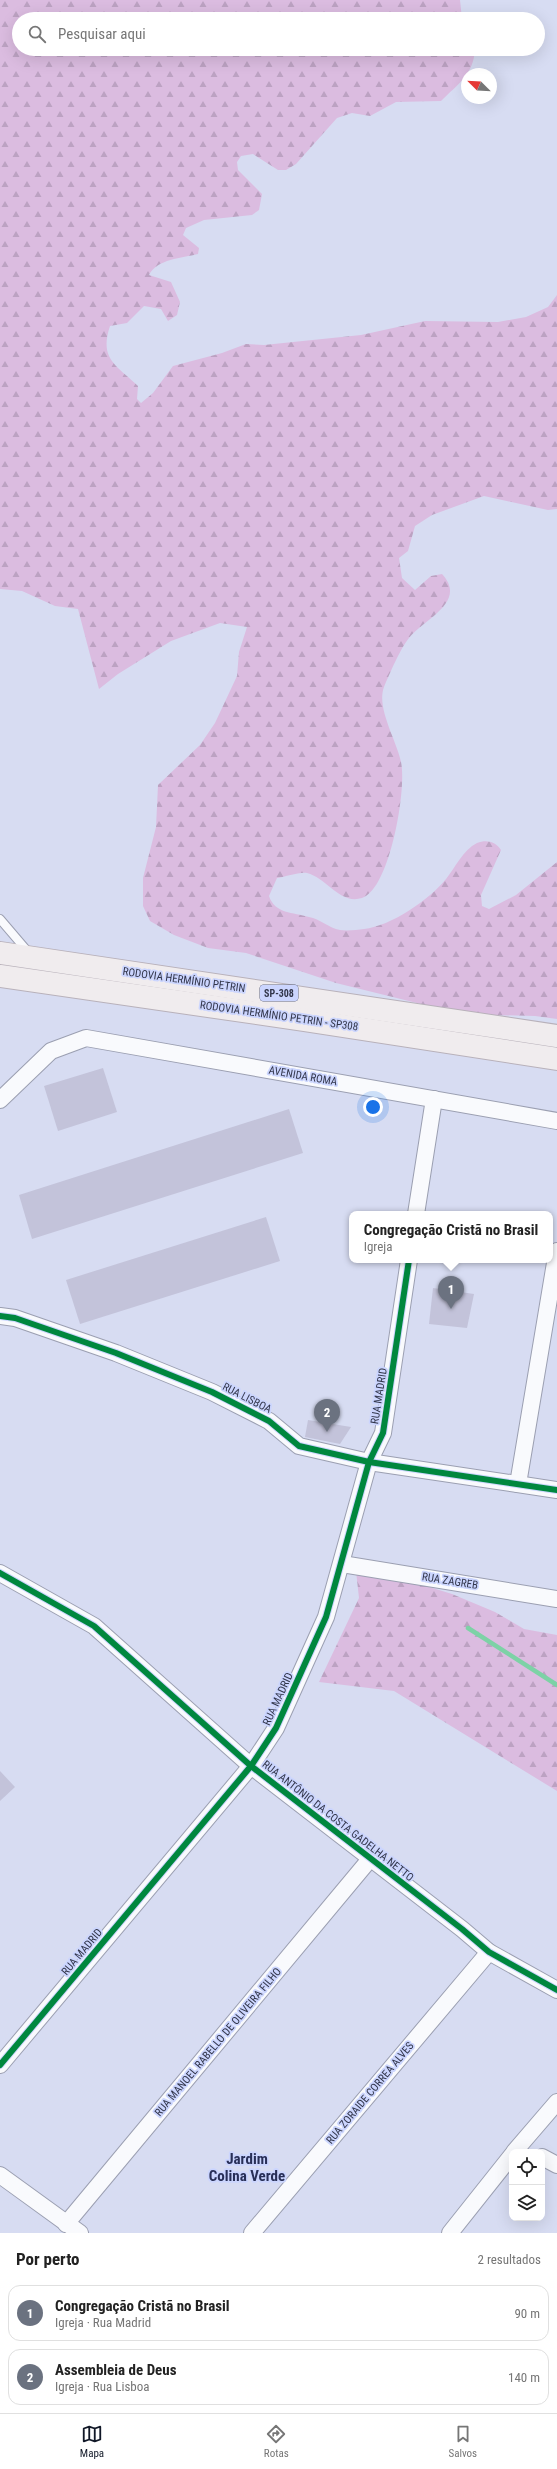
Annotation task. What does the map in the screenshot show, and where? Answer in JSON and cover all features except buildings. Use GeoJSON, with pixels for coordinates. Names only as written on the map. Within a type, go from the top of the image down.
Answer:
{"type":"FeatureCollection","features":[{"type":"Feature","properties":{"kind":"main road","name":"RODOVIA HERMÍNIO PETRIN"},"geometry":{"type":"LineString","coordinates":[[0,953],[557,1036]]}},
{"type":"Feature","properties":{"kind":"main road","name":"RODOVIA HERMÍNIO PETRIN - SP308"},"geometry":{"type":"LineString","coordinates":[[0,976],[305,1020],[557,1059]]}},
{"type":"Feature","properties":{"kind":"street","name":"AVENIDA ROMA"},"geometry":{"type":"LineString","coordinates":[[0,1100],[50,1051],[86,1038],[557,1121]]}},
{"type":"Feature","properties":{"kind":"street"},"geometry":{"type":"LineString","coordinates":[[416,1211],[434,1100]]}},
{"type":"Feature","properties":{"kind":"street"},"geometry":{"type":"LineString","coordinates":[[518,1484],[557,1251]]}},
{"type":"Feature","properties":{"kind":"street","name":"RUA MADRID"},"geometry":{"type":"LineString","coordinates":[[0,2065],[251,1766],[276,1728],[326,1617],[342,1564],[369,1462],[383,1433],[409,1263]]}},
{"type":"Feature","properties":{"kind":"street","name":"RUA LISBOA"},"geometry":{"type":"LineString","coordinates":[[0,1316],[15,1318],[116,1353],[212,1392],[269,1421],[299,1446],[369,1462],[557,1490]]}},
{"type":"Feature","properties":{"kind":"street","name":"RUA ZAGREB"},"geometry":{"type":"LineString","coordinates":[[342,1564],[557,1599]]}},
{"type":"Feature","properties":{"kind":"street","name":"RUA ANTÔNIO DA COSTA GADELHA NETTO"},"geometry":{"type":"LineString","coordinates":[[0,1573],[94,1626],[251,1766],[462,1929],[489,1952],[557,1990]]}},
{"type":"Feature","properties":{"kind":"street","name":"RUA MANOEL RABELLO DE OLIVEIRA FILHO"},"geometry":{"type":"LineString","coordinates":[[66,2224],[370,1859]]}},
{"type":"Feature","properties":{"kind":"street","name":"RUA ZORAIDE CORREA ALVES"},"geometry":{"type":"LineString","coordinates":[[252,2233],[489,1952]]}},
{"type":"Feature","properties":{"kind":"street"},"geometry":{"type":"LineString","coordinates":[[521,2149],[557,2102]]}},
{"type":"Feature","properties":{"kind":"street"},"geometry":{"type":"LineString","coordinates":[[545,2159],[557,2165]]}},
{"type":"Feature","properties":{"kind":"street"},"geometry":{"type":"LineString","coordinates":[[450,2233],[509,2163]]}},
{"type":"Feature","properties":{"kind":"street"},"geometry":{"type":"LineString","coordinates":[[0,2175],[80,2233]]}},
{"type":"Feature","properties":{"kind":"lane"},"geometry":{"type":"LineString","coordinates":[[0,919],[35,959]]}},
{"type":"Feature","properties":{"kind":"green space"},"geometry":{"type":"Polygon","coordinates":[[[0,0],[460,0],[461,12],[12,12],[12,56],[474,56],[470,68],[461,68],[461,82],[441,101],[396,102],[370,116],[352,113],[337,118],[296,164],[286,170],[278,170],[253,154],[241,156],[237,162],[238,170],[262,194],[259,210],[252,215],[204,220],[186,228],[183,235],[199,248],[198,254],[164,262],[149,275],[171,282],[180,302],[177,315],[168,321],[161,309],[144,306],[127,323],[110,326],[107,337],[107,346],[108,354],[112,360],[138,386],[137,399],[141,403],[153,393],[173,366],[222,353],[246,344],[264,345],[361,335],[425,321],[498,322],[526,317],[548,307],[557,295],[557,509],[548,510],[484,496],[432,515],[415,526],[408,551],[399,558],[402,578],[415,590],[431,576],[442,574],[449,584],[450,593],[447,602],[441,609],[409,638],[402,648],[395,661],[382,695],[385,714],[401,762],[402,775],[399,814],[388,858],[381,877],[372,891],[362,898],[347,898],[321,880],[307,873],[277,878],[269,896],[276,906],[285,911],[313,918],[340,930],[361,929],[375,927],[386,923],[409,911],[420,903],[439,887],[463,855],[477,843],[488,841],[497,845],[501,850],[481,895],[482,906],[489,909],[516,895],[557,862],[557,1019],[535,1016],[492,1015],[429,1006],[336,983],[246,953],[208,948],[174,935],[150,921],[143,906],[143,878],[156,827],[158,785],[200,745],[215,723],[237,676],[239,652],[247,627],[220,623],[171,641],[118,674],[99,689],[78,609],[55,606],[22,591],[0,589],[0,0]]]}},
{"type":"Feature","properties":{"kind":"green space"},"geometry":{"type":"Polygon","coordinates":[[[356,1571],[390,1575],[452,1594],[495,1612],[524,1629],[557,1635],[557,1791],[394,1691],[319,1682],[359,1598],[356,1571]]]}},
{"type":"Feature","properties":{"kind":"waterway"},"geometry":{"type":"LineString","coordinates":[[468,1628],[557,1685]]}},
{"type":"Feature","properties":{"kind":"cycle path"},"geometry":{"type":"LineString","coordinates":[[0,2065],[251,1766],[276,1728],[326,1617],[369,1462],[383,1433],[409,1263]]}},
{"type":"Feature","properties":{"kind":"cycle path"},"geometry":{"type":"LineString","coordinates":[[0,1316],[15,1318],[116,1353],[212,1392],[269,1421],[299,1446],[369,1462],[557,1490]]}},
{"type":"Feature","properties":{"kind":"cycle path"},"geometry":{"type":"LineString","coordinates":[[0,1573],[94,1626],[251,1766],[462,1929],[489,1952],[557,1990]]}},
{"type":"Feature","properties":{"kind":"place","name":"Congregação Cristã no Brasil"},"geometry":{"type":"Point","coordinates":[451,1309]}},
{"type":"Feature","properties":{"kind":"place","name":"Assembleia de Deus"},"geometry":{"type":"Point","coordinates":[327,1432]}},
{"type":"Feature","properties":{"kind":"district","name":"Jardim Colina Verde"},"geometry":{"type":"Point","coordinates":[247,2168]}}]}
